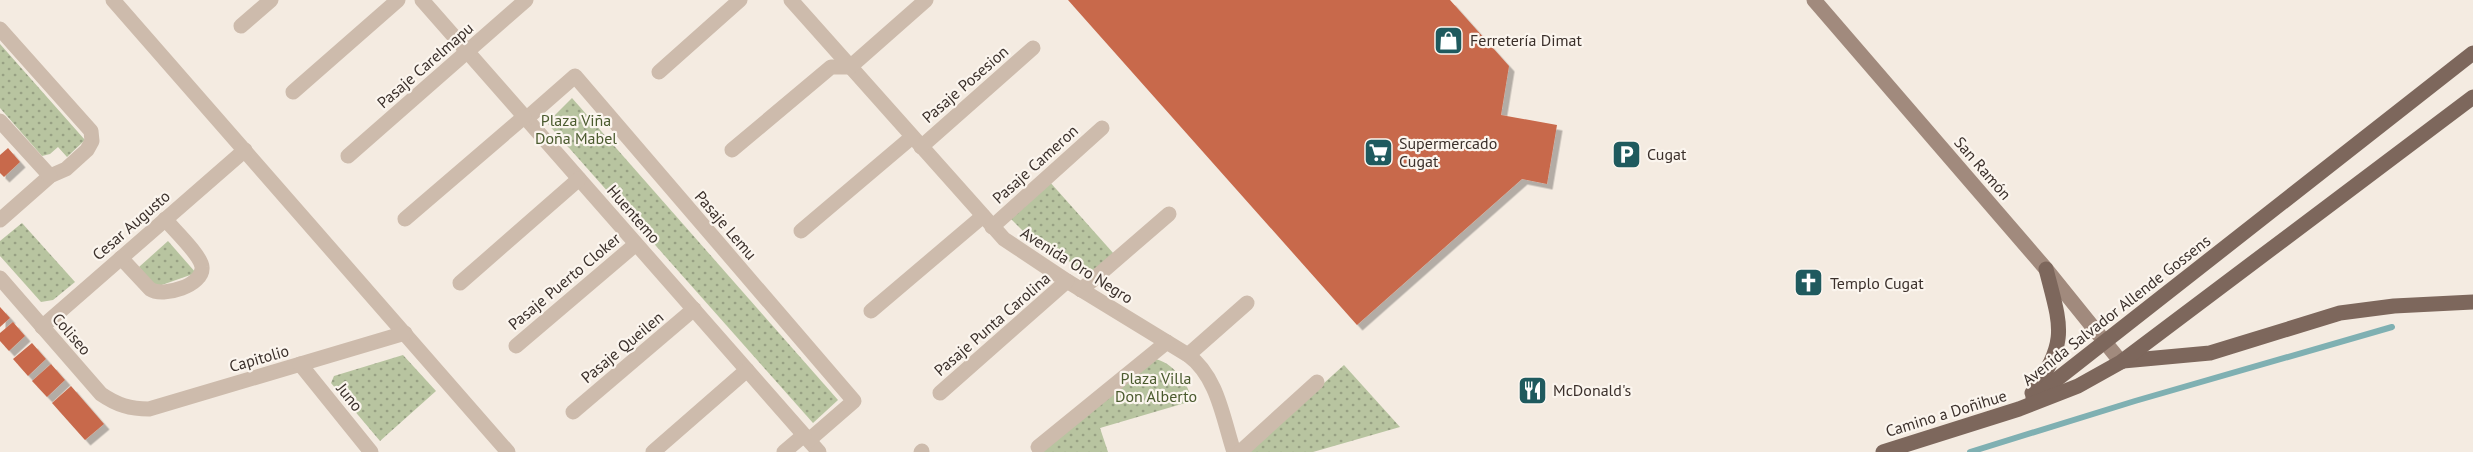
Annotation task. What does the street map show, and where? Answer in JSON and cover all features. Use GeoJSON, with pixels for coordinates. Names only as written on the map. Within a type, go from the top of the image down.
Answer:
{"type":"FeatureCollection","features":[{"type":"Feature","properties":{"kind":"main road","name":"Avenida Salvador Allende Gossens"},"geometry":{"type":"LineString","coordinates":[[2019,409],[2473,53]]}},
{"type":"Feature","properties":{"kind":"main road","name":"Avenida Salvador Allende Gossens"},"geometry":{"type":"LineString","coordinates":[[2019,409],[2078,386],[2121,362],[2473,97]]}},
{"type":"Feature","properties":{"kind":"main road"},"geometry":{"type":"LineString","coordinates":[[2019,409],[2044,377],[2059,345],[2057,310],[2046,269]]}},
{"type":"Feature","properties":{"kind":"main road"},"geometry":{"type":"LineString","coordinates":[[2121,362],[2210,353],[2340,313],[2394,306],[2473,302]]}},
{"type":"Feature","properties":{"kind":"main road","name":"Camino a Doñihue"},"geometry":{"type":"LineString","coordinates":[[1883,452],[2019,409]]}},
{"type":"Feature","properties":{"kind":"street"},"geometry":{"type":"LineString","coordinates":[[113,0],[508,452]]}},
{"type":"Feature","properties":{"kind":"street"},"geometry":{"type":"LineString","coordinates":[[241,26],[271,0]]}},
{"type":"Feature","properties":{"kind":"street"},"geometry":{"type":"LineString","coordinates":[[293,92],[398,0]]}},
{"type":"Feature","properties":{"kind":"street","name":"Huentemo"},"geometry":{"type":"LineString","coordinates":[[422,0],[819,452]]}},
{"type":"Feature","properties":{"kind":"street","name":"Pasaje Carelmapu"},"geometry":{"type":"LineString","coordinates":[[348,156],[526,0]]}},
{"type":"Feature","properties":{"kind":"street"},"geometry":{"type":"LineString","coordinates":[[659,72],[740,0]]}},
{"type":"Feature","properties":{"kind":"street","name":"Avenida Oro Negro"},"geometry":{"type":"LineString","coordinates":[[791,0],[1008,243],[1202,366],[1212,383],[1234,452]]}},
{"type":"Feature","properties":{"kind":"street"},"geometry":{"type":"LineString","coordinates":[[732,150],[831,67],[850,67],[926,0]]}},
{"type":"Feature","properties":{"kind":"street","name":"San Ramón"},"geometry":{"type":"LineString","coordinates":[[1814,0],[2046,269],[2121,362]]}},
{"type":"Feature","properties":{"kind":"street"},"geometry":{"type":"LineString","coordinates":[[0,29],[92,136],[91,146],[87,150],[66,169],[50,176],[0,220]]}},
{"type":"Feature","properties":{"kind":"street","name":"Pasaje Posesion"},"geometry":{"type":"LineString","coordinates":[[801,231],[917,142],[1033,48]]}},
{"type":"Feature","properties":{"kind":"street","name":"Pasaje Lemu"},"geometry":{"type":"LineString","coordinates":[[525,118],[575,76],[854,401],[784,452]]}},
{"type":"Feature","properties":{"kind":"street"},"geometry":{"type":"LineString","coordinates":[[405,219],[525,118]]}},
{"type":"Feature","properties":{"kind":"street"},"geometry":{"type":"LineString","coordinates":[[0,121],[50,176]]}},
{"type":"Feature","properties":{"kind":"street","name":"Pasaje Cameron"},"geometry":{"type":"LineString","coordinates":[[871,311],[988,222],[1102,128]]}},
{"type":"Feature","properties":{"kind":"street","name":"Cesar Augusto"},"geometry":{"type":"LineString","coordinates":[[42,327],[245,150]]}},
{"type":"Feature","properties":{"kind":"street"},"geometry":{"type":"LineString","coordinates":[[460,283],[579,179]]}},
{"type":"Feature","properties":{"kind":"street"},"geometry":{"type":"LineString","coordinates":[[1081,290],[1169,214]]}},
{"type":"Feature","properties":{"kind":"street"},"geometry":{"type":"LineString","coordinates":[[121,258],[150,289],[156,292],[165,293],[197,281],[202,273],[202,263],[165,219]]}},
{"type":"Feature","properties":{"kind":"street","name":"Pasaje Puerto Cloker"},"geometry":{"type":"LineString","coordinates":[[516,346],[636,244]]}},
{"type":"Feature","properties":{"kind":"street","name":"Coliseo"},"geometry":{"type":"LineString","coordinates":[[0,278],[102,394],[123,406]]}},
{"type":"Feature","properties":{"kind":"street","name":"Pasaje Punta Carolina"},"geometry":{"type":"LineString","coordinates":[[940,393],[1067,281]]}},
{"type":"Feature","properties":{"kind":"street"},"geometry":{"type":"LineString","coordinates":[[1188,355],[1247,303]]}},
{"type":"Feature","properties":{"kind":"street","name":"Pasaje Queilen"},"geometry":{"type":"LineString","coordinates":[[573,412],[694,309]]}},
{"type":"Feature","properties":{"kind":"street","name":"Capitolio"},"geometry":{"type":"LineString","coordinates":[[123,406],[149,409],[405,333]]}},
{"type":"Feature","properties":{"kind":"street"},"geometry":{"type":"LineString","coordinates":[[1038,447],[1167,342]]}},
{"type":"Feature","properties":{"kind":"street","name":"Juno"},"geometry":{"type":"LineString","coordinates":[[300,364],[371,452]]}},
{"type":"Feature","properties":{"kind":"street"},"geometry":{"type":"LineString","coordinates":[[653,452],[747,370]]}},
{"type":"Feature","properties":{"kind":"street"},"geometry":{"type":"LineString","coordinates":[[1239,452],[1317,382]]}},
{"type":"Feature","properties":{"kind":"green space"},"geometry":{"type":"Polygon","coordinates":[[[0,44],[85,140],[67,157],[58,147],[50,154],[42,156],[0,108],[0,44]]]}},
{"type":"Feature","properties":{"kind":"green space","name":"Plaza Viña Doña Mabel"},"geometry":{"type":"Polygon","coordinates":[[[572,98],[838,400],[813,423],[547,123],[572,98]]]}},
{"type":"Feature","properties":{"kind":"green space"},"geometry":{"type":"Polygon","coordinates":[[[1049,181],[1114,254],[1090,275],[1024,232],[1009,217],[1049,181]]]}},
{"type":"Feature","properties":{"kind":"green space"},"geometry":{"type":"Polygon","coordinates":[[[22,223],[75,282],[53,300],[41,302],[0,256],[0,241],[22,223]]]}},
{"type":"Feature","properties":{"kind":"green space"},"geometry":{"type":"Polygon","coordinates":[[[168,241],[196,273],[156,287],[139,267],[168,241]]]}},
{"type":"Feature","properties":{"kind":"green space"},"geometry":{"type":"Polygon","coordinates":[[[403,355],[436,391],[380,441],[331,383],[334,376],[403,355]]]}},
{"type":"Feature","properties":{"kind":"green space","name":"Plaza Villa Don Alberto"},"geometry":{"type":"Polygon","coordinates":[[[1154,359],[1167,364],[1179,374],[1192,401],[1100,428],[1108,452],[1042,452],[1154,359]]]}},
{"type":"Feature","properties":{"kind":"green space"},"geometry":{"type":"Polygon","coordinates":[[[1344,365],[1400,427],[1313,452],[1248,452],[1344,365]]]}},
{"type":"Feature","properties":{"kind":"building","name":"Supermercado Cugat"},"geometry":{"type":"Polygon","coordinates":[[[1068,0],[1450,0],[1509,66],[1501,115],[1557,125],[1547,184],[1522,179],[1357,325],[1068,0]]]}},
{"type":"Feature","properties":{"kind":"building"},"geometry":{"type":"Polygon","coordinates":[[[8,148],[20,162],[4,177],[0,173],[0,155],[8,148]]]}},
{"type":"Feature","properties":{"kind":"building"},"geometry":{"type":"Polygon","coordinates":[[[0,307],[10,318],[0,327],[0,307]]]}},
{"type":"Feature","properties":{"kind":"building"},"geometry":{"type":"Polygon","coordinates":[[[13,322],[25,336],[9,351],[0,341],[0,333],[13,322]]]}},
{"type":"Feature","properties":{"kind":"building"},"geometry":{"type":"Polygon","coordinates":[[[32,343],[46,359],[28,376],[13,359],[32,343]]]}},
{"type":"Feature","properties":{"kind":"building"},"geometry":{"type":"Polygon","coordinates":[[[51,364],[65,380],[47,397],[32,381],[51,364]]]}},
{"type":"Feature","properties":{"kind":"building"},"geometry":{"type":"Polygon","coordinates":[[[71,386],[104,424],[85,440],[52,403],[71,386]]]}},
{"type":"Feature","properties":{"kind":"waterway"},"geometry":{"type":"LineString","coordinates":[[1970,452],[2135,401],[2392,327]]}},
{"type":"Feature","properties":{"kind":"place","name":"Ferretería Dimat"},"geometry":{"type":"Point","coordinates":[1449,40]}},
{"type":"Feature","properties":{"kind":"place","name":"Supermercado Cugat"},"geometry":{"type":"Point","coordinates":[1378,152]}},
{"type":"Feature","properties":{"kind":"place","name":"Cugat"},"geometry":{"type":"Point","coordinates":[1626,154]}},
{"type":"Feature","properties":{"kind":"place","name":"Templo Cugat"},"geometry":{"type":"Point","coordinates":[1809,283]}},
{"type":"Feature","properties":{"kind":"place","name":"McDonald's"},"geometry":{"type":"Point","coordinates":[1532,390]}}]}
